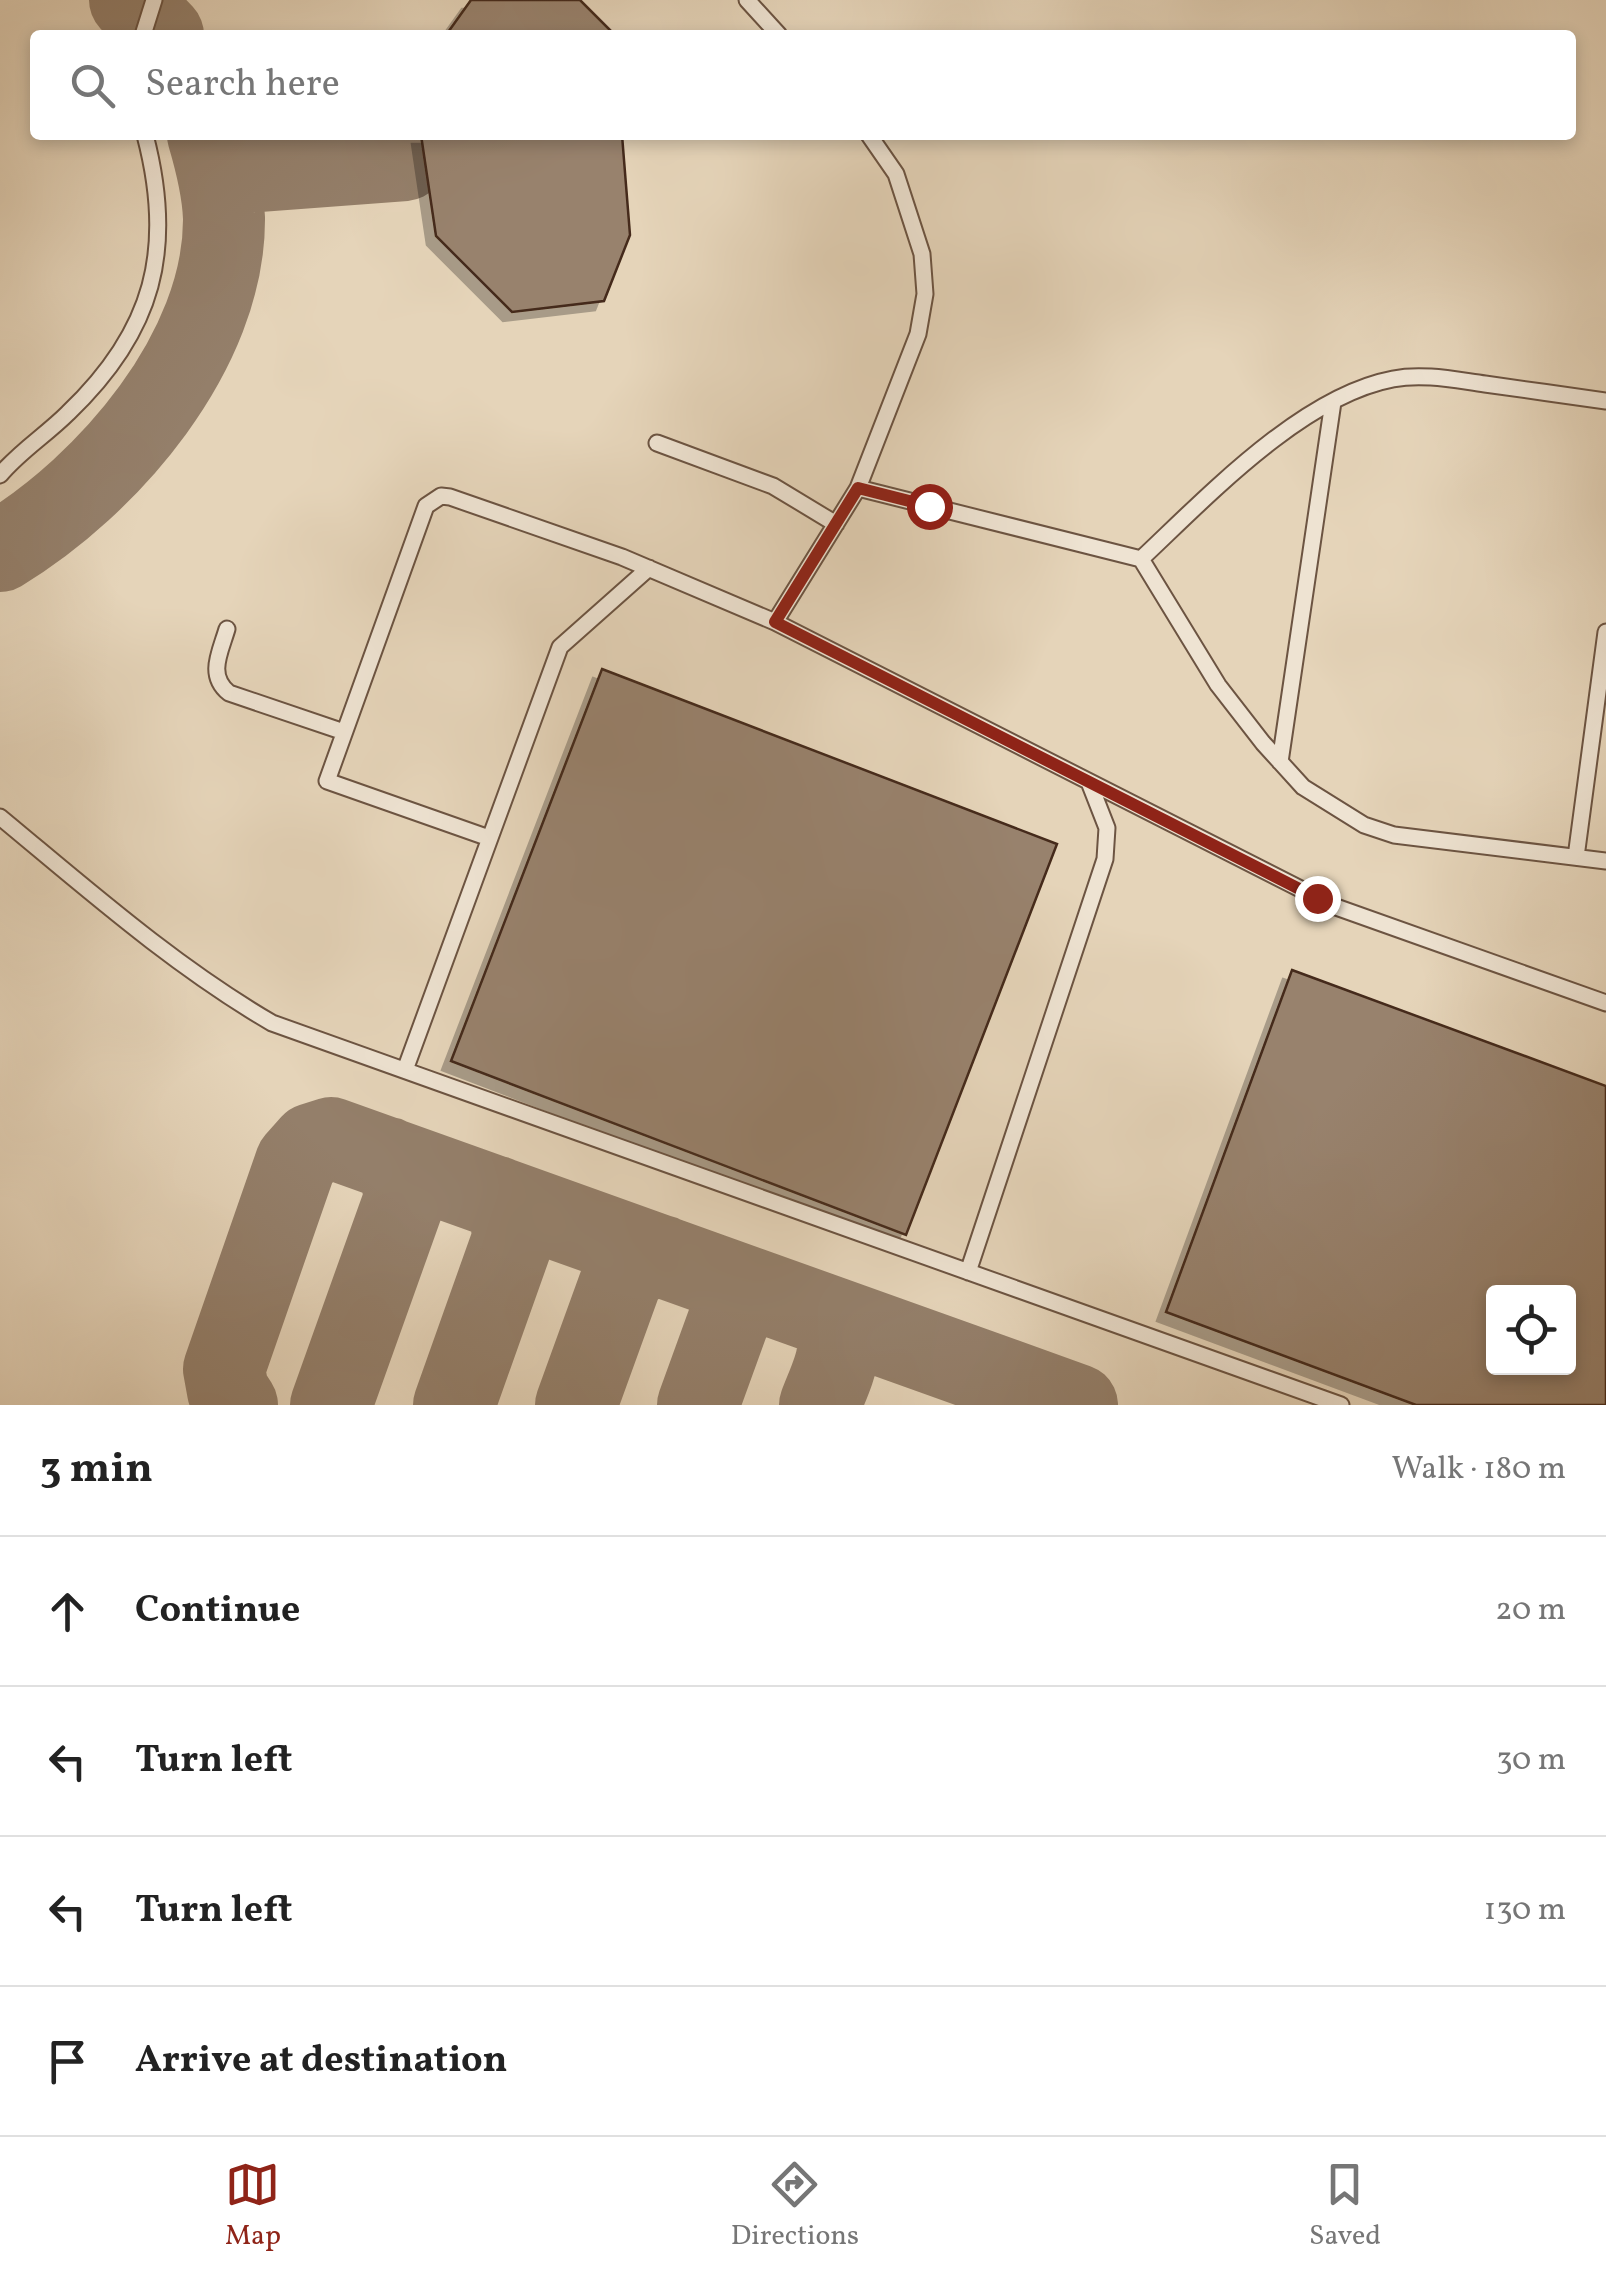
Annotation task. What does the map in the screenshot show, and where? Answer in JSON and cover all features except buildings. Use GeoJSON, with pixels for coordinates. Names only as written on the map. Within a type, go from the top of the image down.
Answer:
{"type":"FeatureCollection","features":[{"type":"Feature","properties":{"kind":"lane"},"geometry":{"type":"LineString","coordinates":[[145,30],[154,0]]}},
{"type":"Feature","properties":{"kind":"lane"},"geometry":{"type":"LineString","coordinates":[[747,0],[774,30]]}},
{"type":"Feature","properties":{"kind":"lane"},"geometry":{"type":"LineString","coordinates":[[0,475],[68,414],[116,362],[145,309],[160,236],[155,172],[146,140]]}},
{"type":"Feature","properties":{"kind":"lane"},"geometry":{"type":"LineString","coordinates":[[775,622],[858,488],[918,334],[925,294],[922,254],[896,174],[873,140]]}},
{"type":"Feature","properties":{"kind":"lane"},"geometry":{"type":"LineString","coordinates":[[1141,559],[1228,477],[1310,414],[1357,390],[1394,378],[1431,377],[1606,400]]}},
{"type":"Feature","properties":{"kind":"lane"},"geometry":{"type":"LineString","coordinates":[[1280,762],[1334,402]]}},
{"type":"Feature","properties":{"kind":"lane"},"geometry":{"type":"LineString","coordinates":[[657,444],[772,486],[836,524]]}},
{"type":"Feature","properties":{"kind":"lane"},"geometry":{"type":"LineString","coordinates":[[858,488],[1141,559],[1218,685],[1280,762],[1303,787],[1364,825],[1394,836],[1606,861]]}},
{"type":"Feature","properties":{"kind":"lane"},"geometry":{"type":"LineString","coordinates":[[489,838],[327,781],[419,521],[426,506],[450,497],[649,568],[775,622],[1359,918],[1606,1004]]}},
{"type":"Feature","properties":{"kind":"lane"},"geometry":{"type":"LineString","coordinates":[[405,1070],[560,647],[649,568]]}},
{"type":"Feature","properties":{"kind":"lane"},"geometry":{"type":"LineString","coordinates":[[227,629],[216,666],[216,680],[222,687],[230,694],[344,732]]}},
{"type":"Feature","properties":{"kind":"lane"},"geometry":{"type":"LineString","coordinates":[[1576,858],[1606,632]]}},
{"type":"Feature","properties":{"kind":"lane"},"geometry":{"type":"LineString","coordinates":[[968,1272],[1106,859],[1107,828],[1089,782]]}},
{"type":"Feature","properties":{"kind":"lane"},"geometry":{"type":"LineString","coordinates":[[0,817],[115,912],[241,1005],[272,1023],[1342,1405]]}},
{"type":"Feature","properties":{"kind":"taxiway"},"geometry":{"type":"LineString","coordinates":[[130,0],[158,30]]}},
{"type":"Feature","properties":{"kind":"taxiway"},"geometry":{"type":"LineString","coordinates":[[0,551],[81,490],[119,452],[182,365],[205,317],[219,268],[224,218],[209,140]]}},
{"type":"Feature","properties":{"kind":"taxiway"},"geometry":{"type":"LineString","coordinates":[[219,174],[405,160]]}},
{"type":"Feature","properties":{"kind":"taxiway"},"geometry":{"type":"LineString","coordinates":[[237,1405],[228,1391],[224,1369],[296,1162],[312,1144],[331,1138],[1077,1405]]}},
{"type":"Feature","properties":{"kind":"taxiway"},"geometry":{"type":"LineString","coordinates":[[331,1405],[405,1198],[401,1175],[388,1158]]}},
{"type":"Feature","properties":{"kind":"taxiway"},"geometry":{"type":"LineString","coordinates":[[454,1405],[513,1239],[511,1215],[497,1197]]}},
{"type":"Feature","properties":{"kind":"taxiway"},"geometry":{"type":"LineString","coordinates":[[576,1405],[622,1278],[638,1261],[662,1256]]}},
{"type":"Feature","properties":{"kind":"taxiway"},"geometry":{"type":"LineString","coordinates":[[698,1405],[731,1314],[746,1300],[766,1294]]}},
{"type":"Feature","properties":{"kind":"taxiway"},"geometry":{"type":"LineString","coordinates":[[820,1405],[838,1347],[833,1325],[825,1315]]}},
{"type":"Feature","properties":{"kind":"route"},"geometry":{"type":"LineString","coordinates":[[929,506],[858,488],[775,622],[1317,898]]}}]}
